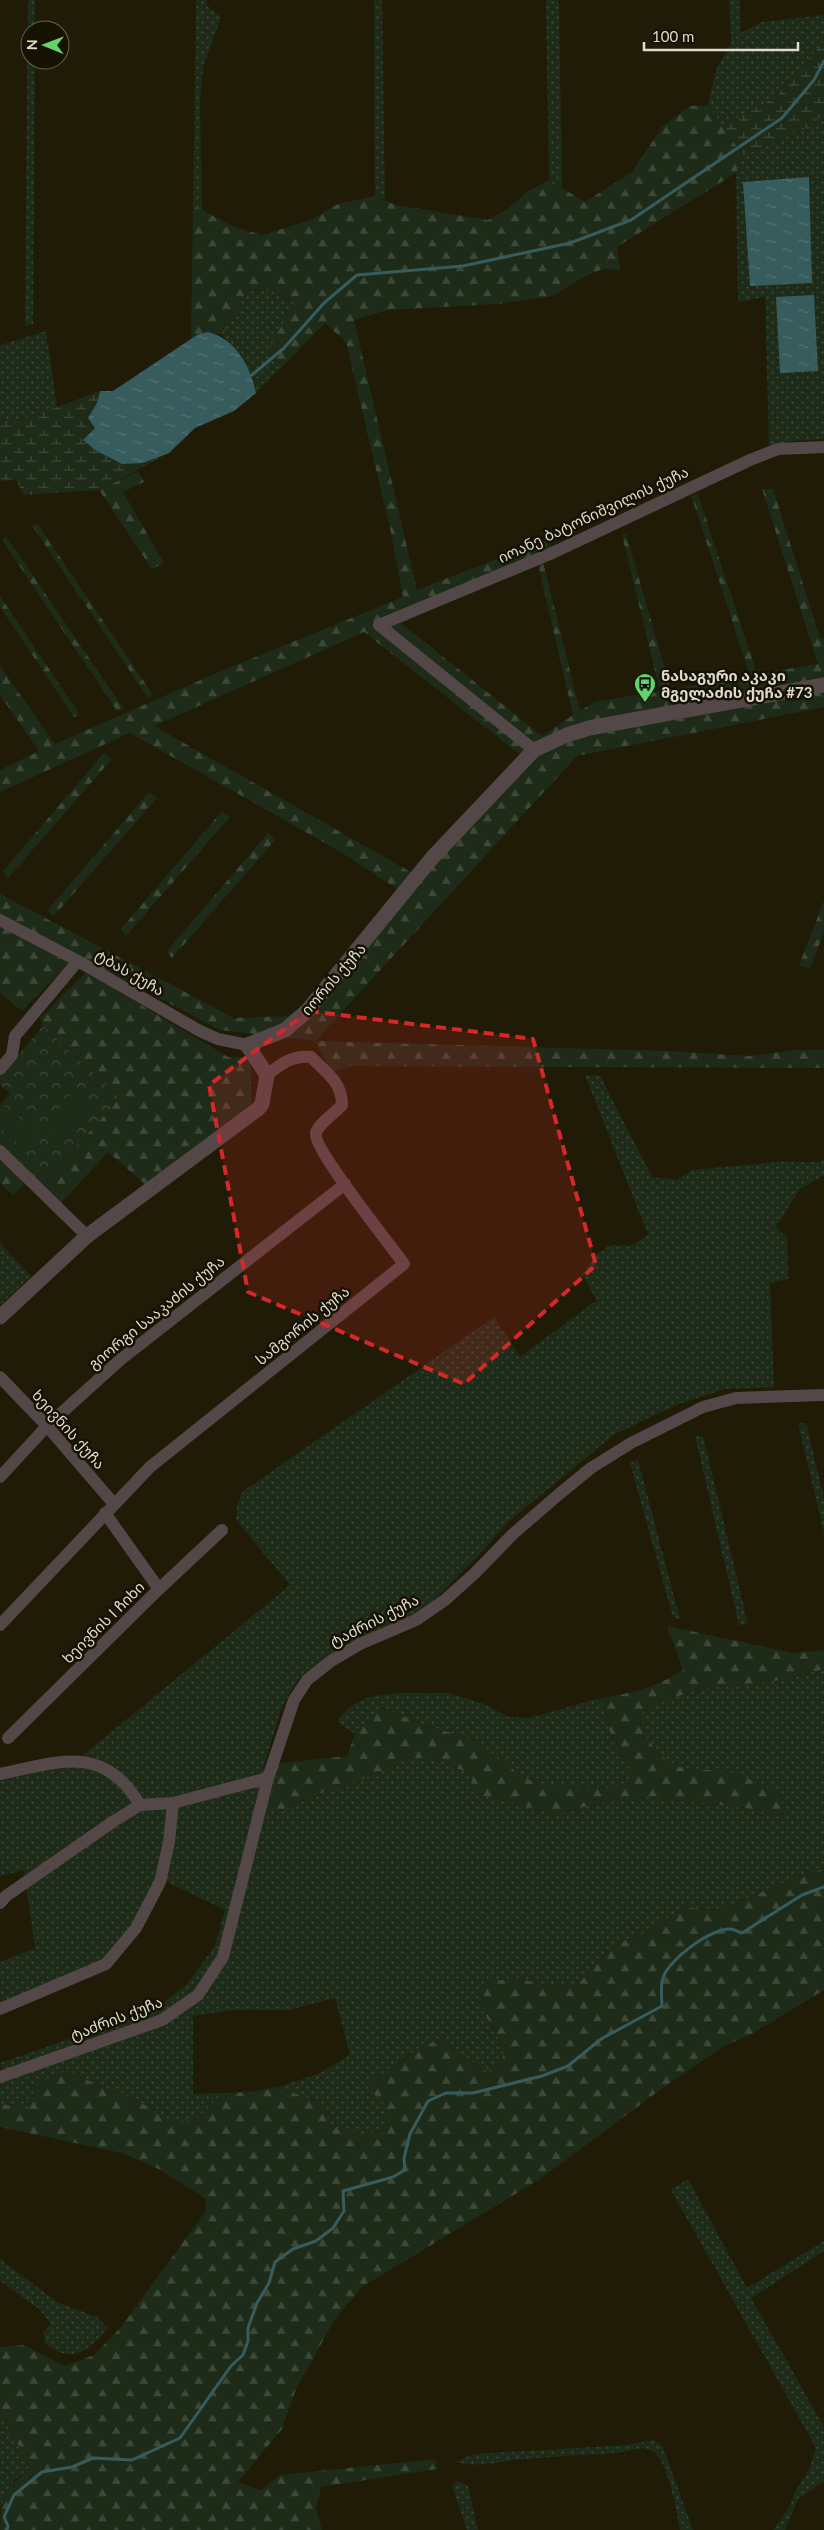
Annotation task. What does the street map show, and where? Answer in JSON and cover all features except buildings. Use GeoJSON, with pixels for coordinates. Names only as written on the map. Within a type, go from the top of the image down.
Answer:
{"type":"FeatureCollection","features":[{"type":"Feature","properties":{"kind":"street","name":"იოანე ბატონიშვილის ქუჩა"},"geometry":{"type":"LineString","coordinates":[[534,750],[379,625],[550,554],[750,460],[778,449],[824,447]]}},
{"type":"Feature","properties":{"kind":"street"},"geometry":{"type":"LineString","coordinates":[[534,750],[567,735],[589,728],[824,685]]}},
{"type":"Feature","properties":{"kind":"street","name":"იორის ქუჩა"},"geometry":{"type":"LineString","coordinates":[[247,1045],[285,1030],[307,1012],[432,858],[534,750]]}},
{"type":"Feature","properties":{"kind":"street","name":"ტბას ქუჩა"},"geometry":{"type":"LineString","coordinates":[[0,920],[78,961],[200,1031],[218,1038],[247,1045]]}},
{"type":"Feature","properties":{"kind":"street"},"geometry":{"type":"LineString","coordinates":[[0,1069],[12,1055],[15,1036],[78,961]]}},
{"type":"Feature","properties":{"kind":"street"},"geometry":{"type":"LineString","coordinates":[[0,1317],[87,1236],[252,1114],[262,1104],[267,1075],[247,1045]]}},
{"type":"Feature","properties":{"kind":"street","name":"სამგორის ქუჩა"},"geometry":{"type":"LineString","coordinates":[[0,1625],[109,1508],[150,1467],[404,1264],[344,1184],[317,1142],[315,1134],[320,1125],[342,1105],[342,1092],[311,1057],[299,1056],[286,1061],[267,1075]]}},
{"type":"Feature","properties":{"kind":"street"},"geometry":{"type":"LineString","coordinates":[[0,1151],[87,1236]]}},
{"type":"Feature","properties":{"kind":"street","name":"გიორგი სააკაძის ქუჩა"},"geometry":{"type":"LineString","coordinates":[[0,1477],[47,1426],[120,1360],[344,1184]]}},
{"type":"Feature","properties":{"kind":"street","name":"ხეივნის ქუჩა"},"geometry":{"type":"LineString","coordinates":[[0,1377],[47,1426],[109,1508],[159,1589]]}},
{"type":"Feature","properties":{"kind":"street","name":"ტაძრის ქუჩა"},"geometry":{"type":"LineString","coordinates":[[0,2078],[162,2020],[198,1994],[223,1957],[268,1778],[294,1700],[307,1680],[331,1661],[360,1644],[416,1620],[445,1600],[474,1574],[513,1534],[591,1468],[631,1443],[703,1407],[736,1398],[824,1395]]}},
{"type":"Feature","properties":{"kind":"street","name":"ხეივნის I ჩიხი"},"geometry":{"type":"LineString","coordinates":[[8,1738],[159,1589],[222,1530]]}},
{"type":"Feature","properties":{"kind":"street"},"geometry":{"type":"LineString","coordinates":[[0,1774],[65,1760],[80,1760],[99,1765],[122,1781],[140,1805]]}},
{"type":"Feature","properties":{"kind":"street"},"geometry":{"type":"LineString","coordinates":[[0,1903],[6,1896],[140,1805],[173,1803],[268,1778]]}},
{"type":"Feature","properties":{"kind":"street"},"geometry":{"type":"LineString","coordinates":[[0,2009],[106,1964],[118,1950],[136,1928],[160,1882],[169,1842],[173,1803]]}},
{"type":"Feature","properties":{"kind":"highlighted area"},"geometry":{"type":"Polygon","coordinates":[[[309,1011],[533,1039],[596,1265],[464,1384],[248,1292],[209,1085],[309,1011]]]}},
{"type":"Feature","properties":{"kind":"green space"},"geometry":{"type":"Polygon","coordinates":[[[28,0],[35,0],[35,20],[28,20],[28,0]]]}},
{"type":"Feature","properties":{"kind":"green space"},"geometry":{"type":"Polygon","coordinates":[[[196,0],[207,0],[207,6],[221,17],[203,68],[200,103],[202,210],[193,205],[196,0]]]}},
{"type":"Feature","properties":{"kind":"green space"},"geometry":{"type":"Polygon","coordinates":[[[374,0],[382,0],[385,200],[375,196],[374,0]]]}},
{"type":"Feature","properties":{"kind":"green space"},"geometry":{"type":"Polygon","coordinates":[[[546,0],[559,0],[562,188],[549,180],[546,0]]]}},
{"type":"Feature","properties":{"kind":"green space"},"geometry":{"type":"Polygon","coordinates":[[[729,0],[740,0],[741,33],[762,22],[824,15],[824,41],[776,97],[722,127],[708,105],[716,70],[731,43],[729,0]]]}},
{"type":"Feature","properties":{"kind":"green space"},"geometry":{"type":"Polygon","coordinates":[[[824,41],[824,115],[803,130],[743,155],[722,127],[776,97],[824,41]]]}},
{"type":"Feature","properties":{"kind":"green space"},"geometry":{"type":"Polygon","coordinates":[[[27,70],[35,70],[33,324],[25,326],[27,70]]]}},
{"type":"Feature","properties":{"kind":"green space"},"geometry":{"type":"Polygon","coordinates":[[[708,105],[743,155],[736,173],[617,247],[620,270],[603,269],[585,276],[553,296],[498,304],[388,310],[354,320],[417,590],[545,540],[560,555],[543,562],[580,711],[594,702],[660,691],[622,535],[626,534],[671,689],[750,676],[691,495],[698,494],[757,674],[818,664],[762,489],[773,489],[820,638],[824,638],[824,707],[577,756],[315,1041],[220,1030],[0,914],[0,894],[234,1018],[288,1016],[323,996],[409,897],[341,852],[130,733],[0,792],[0,770],[39,751],[0,695],[0,666],[55,744],[221,671],[403,597],[391,533],[346,342],[325,323],[282,367],[267,353],[290,310],[297,304],[273,291],[249,289],[222,335],[208,332],[191,338],[193,205],[232,226],[262,235],[311,220],[338,204],[375,196],[396,205],[488,220],[506,210],[527,192],[549,180],[585,202],[632,172],[662,127],[690,106],[708,105]],[[538,564],[401,623],[542,736],[573,715],[538,564]],[[364,632],[154,726],[423,879],[523,757],[364,632]]]}},
{"type":"Feature","properties":{"kind":"green space"},"geometry":{"type":"Polygon","coordinates":[[[824,115],[824,439],[793,441],[769,446],[765,297],[738,302],[736,173],[743,155],[803,130],[824,115]]]}},
{"type":"Feature","properties":{"kind":"green space"},"geometry":{"type":"Polygon","coordinates":[[[249,289],[273,291],[297,304],[267,353],[282,367],[256,393],[248,367],[222,335],[249,289]]]}},
{"type":"Feature","properties":{"kind":"green space"},"geometry":{"type":"Polygon","coordinates":[[[46,331],[57,407],[27,418],[0,422],[0,345],[46,331]]]}},
{"type":"Feature","properties":{"kind":"green space"},"geometry":{"type":"Polygon","coordinates":[[[100,391],[97,403],[88,418],[96,427],[83,439],[143,463],[169,453],[99,490],[24,495],[16,480],[0,481],[0,422],[27,418],[100,391]]]}},
{"type":"Feature","properties":{"kind":"green space"},"geometry":{"type":"Polygon","coordinates":[[[138,471],[144,482],[123,492],[164,563],[152,569],[99,490],[138,471]]]}},
{"type":"Feature","properties":{"kind":"green space"},"geometry":{"type":"Polygon","coordinates":[[[37,523],[153,695],[148,698],[33,527],[37,523]]]}},
{"type":"Feature","properties":{"kind":"green space"},"geometry":{"type":"Polygon","coordinates":[[[6,536],[123,708],[117,711],[2,540],[6,536]]]}},
{"type":"Feature","properties":{"kind":"green space"},"geometry":{"type":"Polygon","coordinates":[[[0,596],[80,715],[74,717],[0,607],[0,596]]]}},
{"type":"Feature","properties":{"kind":"green space"},"geometry":{"type":"Polygon","coordinates":[[[104,753],[112,759],[8,878],[3,871],[104,753]]]}},
{"type":"Feature","properties":{"kind":"green space"},"geometry":{"type":"Polygon","coordinates":[[[149,792],[157,798],[53,917],[48,910],[149,792]]]}},
{"type":"Feature","properties":{"kind":"green space"},"geometry":{"type":"Polygon","coordinates":[[[222,811],[230,817],[126,936],[121,929],[222,811]]]}},
{"type":"Feature","properties":{"kind":"green space"},"geometry":{"type":"Polygon","coordinates":[[[268,833],[276,839],[172,958],[167,951],[268,833]]]}},
{"type":"Feature","properties":{"kind":"green space"},"geometry":{"type":"Polygon","coordinates":[[[824,900],[824,932],[810,968],[799,966],[824,900]]]}},
{"type":"Feature","properties":{"kind":"green space"},"geometry":{"type":"Polygon","coordinates":[[[0,926],[69,963],[22,1011],[0,993],[0,926]]]}},
{"type":"Feature","properties":{"kind":"green space"},"geometry":{"type":"Polygon","coordinates":[[[86,972],[228,1057],[250,1057],[252,1108],[146,1185],[108,1152],[61,1203],[41,1185],[120,1098],[43,1026],[40,1018],[86,972]]]}},
{"type":"Feature","properties":{"kind":"green space"},"geometry":{"type":"Polygon","coordinates":[[[43,1026],[120,1098],[41,1185],[0,1147],[0,1106],[10,1093],[0,1085],[0,1076],[43,1026]]]}},
{"type":"Feature","properties":{"kind":"green space"},"geometry":{"type":"Polygon","coordinates":[[[315,1041],[669,1051],[748,1056],[796,1050],[824,1050],[824,1068],[350,1066],[332,1072],[315,1041]]]}},
{"type":"Feature","properties":{"kind":"green space"},"geometry":{"type":"Polygon","coordinates":[[[585,1075],[600,1076],[652,1177],[677,1180],[692,1170],[777,1162],[820,1162],[824,1158],[824,1175],[800,1189],[776,1227],[787,1238],[788,1279],[770,1283],[774,1387],[725,1389],[676,1405],[615,1434],[508,1522],[479,1555],[427,1607],[407,1619],[343,1645],[299,1678],[282,1707],[263,1769],[282,1763],[268,1808],[280,1811],[312,1796],[361,1780],[410,1758],[435,1758],[470,1774],[477,1794],[556,1814],[620,1798],[652,1797],[753,1809],[781,1816],[698,1770],[678,1767],[658,1754],[644,1733],[641,1713],[665,1701],[698,1689],[775,1681],[824,1669],[824,1869],[794,1878],[718,1911],[686,1907],[652,1929],[618,1943],[595,1964],[576,1987],[547,1986],[518,1978],[491,2026],[503,2045],[503,2062],[487,2072],[441,2041],[421,2048],[394,2067],[372,2092],[388,2107],[387,2129],[363,2135],[332,2127],[321,2103],[278,2087],[318,2074],[350,2055],[335,1998],[289,2010],[233,2010],[193,2016],[193,2094],[223,2093],[199,2117],[178,2125],[127,2095],[95,2084],[67,2070],[28,2110],[0,2104],[0,2083],[6,2081],[0,2063],[155,2009],[187,1984],[215,1946],[225,1910],[165,1881],[112,1967],[0,2013],[0,1962],[35,1948],[24,1870],[0,1876],[0,1778],[82,1756],[290,1585],[236,1520],[237,1505],[242,1492],[494,1317],[520,1357],[597,1300],[582,1275],[597,1254],[611,1245],[630,1246],[648,1235],[585,1075]]]}},
{"type":"Feature","properties":{"kind":"green space"},"geometry":{"type":"Polygon","coordinates":[[[74,1089],[95,1105],[65,1142],[45,1126],[74,1089]]]}},
{"type":"Feature","properties":{"kind":"green space"},"geometry":{"type":"Polygon","coordinates":[[[3,1104],[38,1133],[24,1148],[0,1128],[0,1108],[3,1104]]]}},
{"type":"Feature","properties":{"kind":"green space"},"geometry":{"type":"Polygon","coordinates":[[[0,1157],[26,1182],[13,1195],[0,1183],[0,1157]]]}},
{"type":"Feature","properties":{"kind":"green space"},"geometry":{"type":"Polygon","coordinates":[[[0,1243],[31,1276],[0,1305],[0,1243]]]}},
{"type":"Feature","properties":{"kind":"green space"},"geometry":{"type":"Polygon","coordinates":[[[798,1423],[806,1423],[824,1498],[824,1533],[798,1423]]]}},
{"type":"Feature","properties":{"kind":"green space"},"geometry":{"type":"Polygon","coordinates":[[[695,1436],[703,1436],[748,1624],[739,1625],[695,1436]]]}},
{"type":"Feature","properties":{"kind":"green space"},"geometry":{"type":"Polygon","coordinates":[[[638,1460],[680,1619],[673,1617],[630,1463],[638,1460]]]}},
{"type":"Feature","properties":{"kind":"green space"},"geometry":{"type":"Polygon","coordinates":[[[667,1626],[793,1653],[824,1650],[824,1669],[775,1681],[698,1689],[665,1701],[641,1713],[644,1733],[658,1754],[679,1767],[736,1773],[775,1791],[789,1813],[781,1816],[753,1809],[652,1797],[620,1798],[556,1814],[476,1794],[470,1774],[435,1758],[410,1758],[361,1780],[312,1796],[280,1811],[267,1809],[282,1763],[347,1756],[355,1734],[381,1708],[433,1728],[474,1739],[520,1775],[543,1787],[615,1788],[633,1781],[628,1760],[613,1743],[601,1698],[644,1688],[664,1681],[683,1670],[667,1626]]]}},
{"type":"Feature","properties":{"kind":"green space"},"geometry":{"type":"Polygon","coordinates":[[[400,1693],[449,1693],[484,1704],[509,1717],[529,1718],[601,1698],[613,1743],[628,1760],[634,1781],[615,1788],[543,1787],[520,1775],[474,1739],[439,1730],[382,1708],[355,1734],[337,1722],[349,1708],[364,1699],[400,1693]]]}},
{"type":"Feature","properties":{"kind":"green space"},"geometry":{"type":"Polygon","coordinates":[[[824,1869],[824,1990],[750,2035],[724,2046],[667,2085],[540,2179],[362,2287],[335,2319],[296,2389],[282,2429],[238,2482],[261,2490],[280,2475],[436,2459],[437,2469],[321,2487],[316,2509],[322,2530],[0,2530],[1,2510],[6,2494],[15,2482],[30,2468],[0,2411],[0,2347],[24,2345],[65,2366],[94,2355],[121,2327],[205,2212],[206,2199],[161,2170],[122,2153],[0,2127],[0,2104],[28,2109],[37,2083],[67,2070],[95,2084],[127,2095],[178,2124],[199,2117],[223,2093],[248,2092],[278,2087],[321,2103],[332,2127],[363,2135],[387,2129],[388,2108],[372,2092],[369,2082],[403,2061],[424,2045],[441,2041],[487,2072],[503,2062],[503,2045],[477,2001],[486,1982],[518,1978],[547,1986],[576,1987],[595,1964],[618,1943],[652,1929],[686,1907],[718,1911],[794,1878],[824,1869]]]}},
{"type":"Feature","properties":{"kind":"green space"},"geometry":{"type":"Polygon","coordinates":[[[688,2179],[747,2288],[824,2241],[824,2251],[751,2298],[824,2427],[824,2481],[798,2499],[785,2530],[773,2530],[788,2509],[796,2490],[809,2469],[816,2448],[671,2190],[688,2179]]]}},
{"type":"Feature","properties":{"kind":"green space"},"geometry":{"type":"Polygon","coordinates":[[[0,2259],[57,2302],[97,2317],[108,2328],[90,2346],[78,2353],[63,2353],[45,2344],[43,2333],[51,2324],[39,2309],[0,2281],[0,2259]]]}},
{"type":"Feature","properties":{"kind":"green space"},"geometry":{"type":"Polygon","coordinates":[[[0,2411],[30,2468],[14,2480],[0,2507],[0,2411]]]}},
{"type":"Feature","properties":{"kind":"green space"},"geometry":{"type":"Polygon","coordinates":[[[654,2440],[663,2447],[693,2530],[680,2530],[674,2500],[663,2465],[653,2451],[649,2449],[640,2448],[616,2453],[535,2458],[481,2464],[456,2462],[473,2454],[627,2445],[654,2440]]]}},
{"type":"Feature","properties":{"kind":"green space"},"geometry":{"type":"Polygon","coordinates":[[[457,2481],[468,2486],[478,2530],[467,2530],[452,2486],[457,2481]]]}},
{"type":"Feature","properties":{"kind":"water"},"geometry":{"type":"Polygon","coordinates":[[[809,177],[812,283],[750,286],[743,182],[809,177]]]}},
{"type":"Feature","properties":{"kind":"water"},"geometry":{"type":"Polygon","coordinates":[[[814,295],[818,371],[780,373],[776,297],[814,295]]]}},
{"type":"Feature","properties":{"kind":"water"},"geometry":{"type":"Polygon","coordinates":[[[208,332],[218,335],[234,347],[246,364],[256,393],[234,411],[195,428],[169,453],[143,463],[122,464],[97,451],[83,440],[95,428],[88,418],[97,403],[100,391],[113,391],[197,335],[208,332]]]}},
{"type":"Feature","properties":{"kind":"waterway"},"geometry":{"type":"LineString","coordinates":[[252,375],[284,348],[324,303],[357,275],[463,266],[570,243],[631,220],[782,118],[814,80],[824,61]]}},
{"type":"Feature","properties":{"kind":"waterway"},"geometry":{"type":"LineString","coordinates":[[7,2530],[8,2526],[4,2517],[14,2495],[42,2472],[72,2467],[93,2458],[132,2460],[180,2438],[231,2366],[243,2355],[248,2341],[248,2328],[257,2303],[269,2283],[275,2262],[293,2249],[316,2241],[333,2228],[344,2211],[343,2191],[393,2177],[405,2170],[404,2158],[410,2134],[428,2101],[446,2093],[473,2093],[542,2076],[568,2066],[601,2039],[662,2006],[662,1985],[667,1971],[673,1962],[702,1939],[723,1930],[731,1929],[742,1933],[802,1895],[824,1887]]}},
{"type":"Feature","properties":{"kind":"place","name":"ნასაგური აკაკი მგელაძის ქუჩა #73"},"geometry":{"type":"Point","coordinates":[645,703]}}]}
